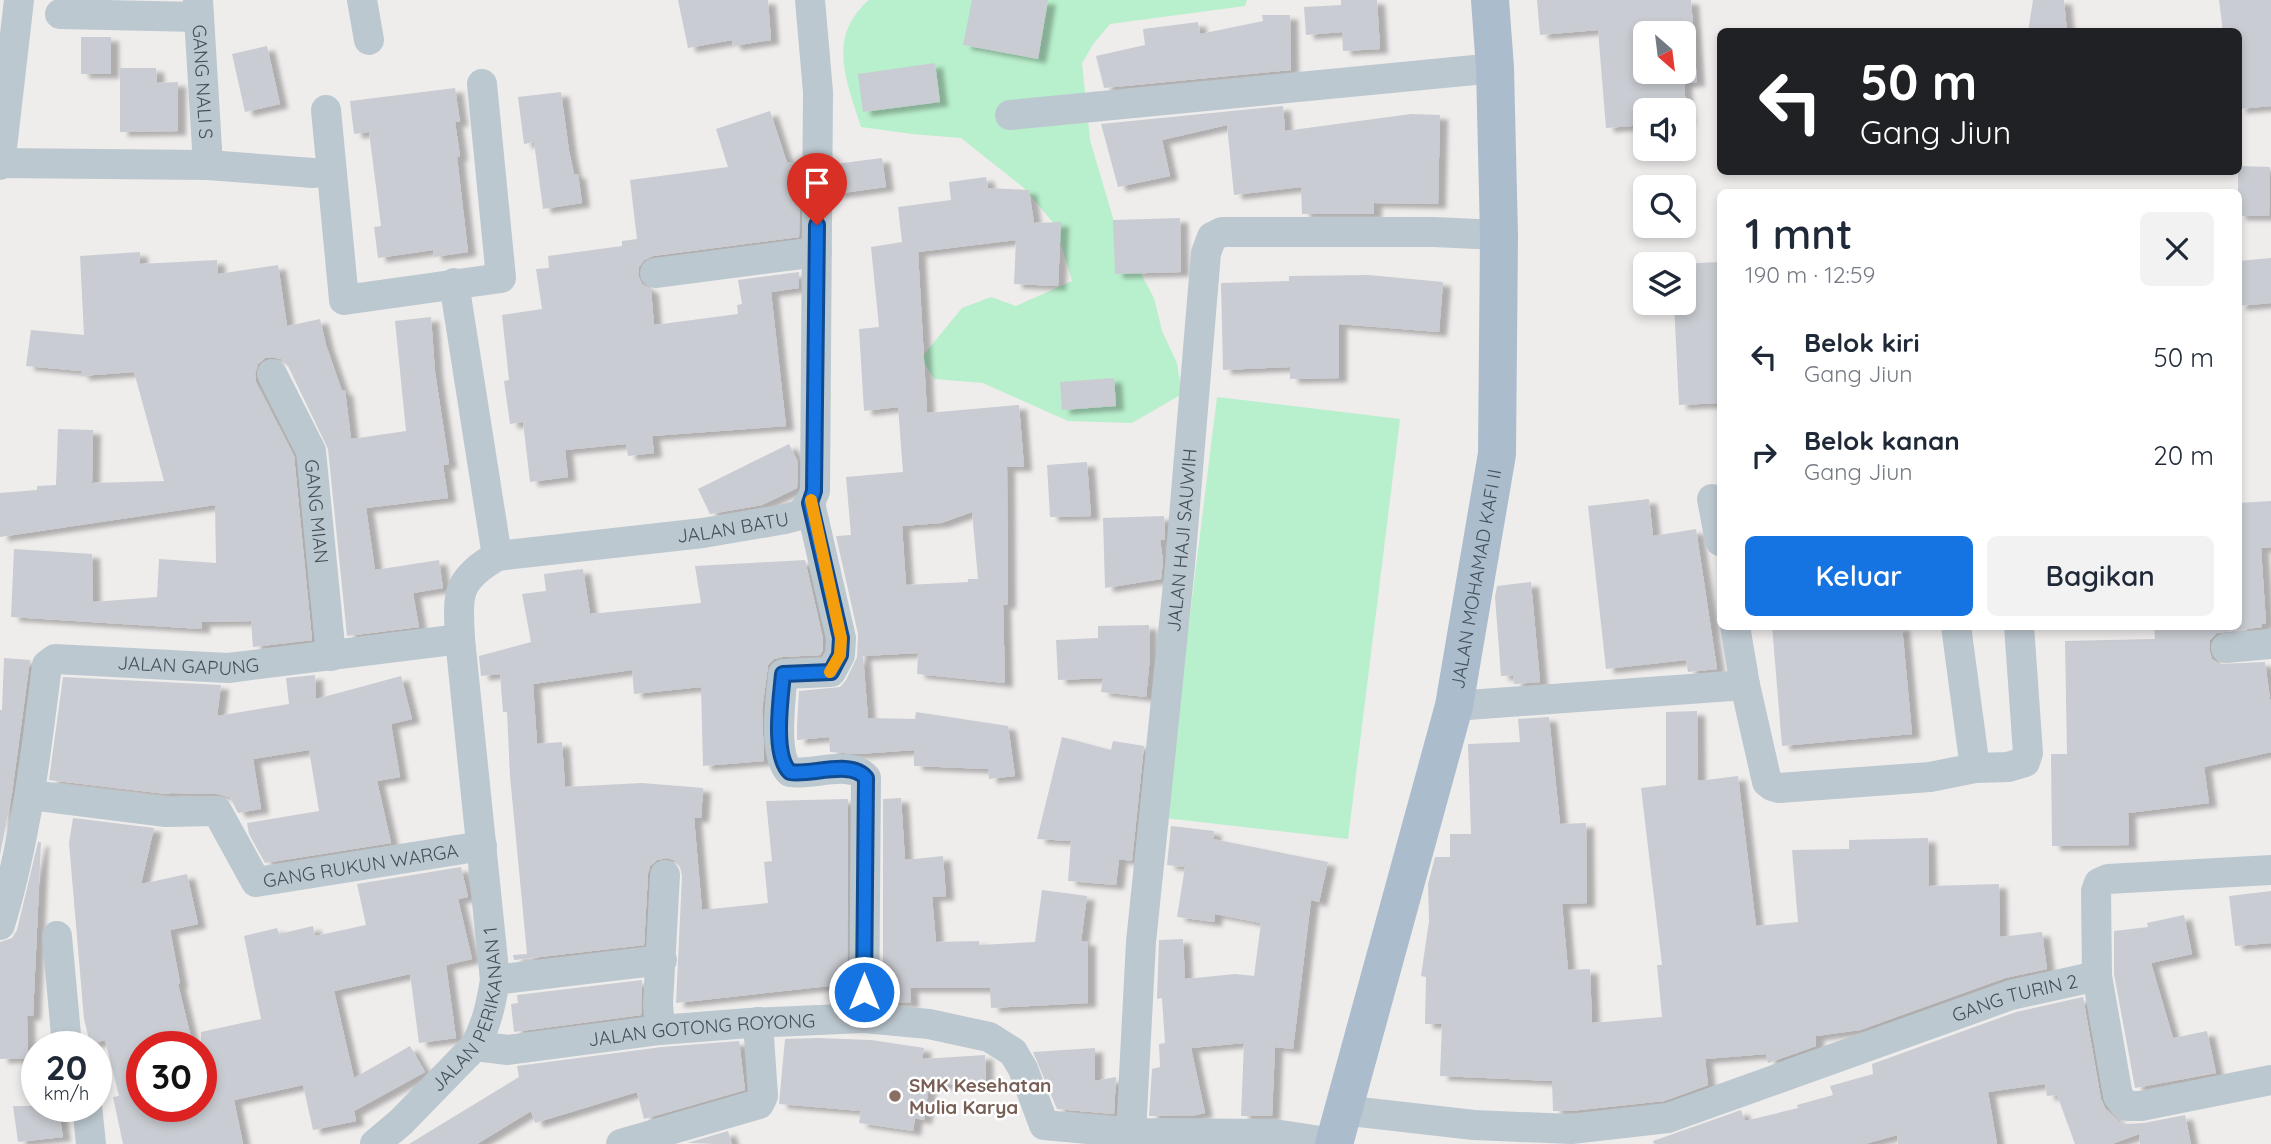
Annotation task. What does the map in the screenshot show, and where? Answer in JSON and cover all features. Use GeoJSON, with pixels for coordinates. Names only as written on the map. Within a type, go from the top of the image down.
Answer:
{"type":"FeatureCollection","features":[{"type":"Feature","properties":{"kind":"main road","name":"JALAN MOHAMAD KAFI II"},"geometry":{"type":"LineString","coordinates":[[1331,1134],[1454,706],[1497,454],[1485,234],[1485,69],[1490,0]]}},
{"type":"Feature","properties":{"kind":"street"},"geometry":{"type":"LineString","coordinates":[[19,0],[0,164],[208,165],[313,173]]}},
{"type":"Feature","properties":{"kind":"street"},"geometry":{"type":"LineString","coordinates":[[362,0],[369,40]]}},
{"type":"Feature","properties":{"kind":"street","name":"JALAN BATU"},"geometry":{"type":"LineString","coordinates":[[481,846],[460,639],[459,595],[467,578],[497,556],[702,533],[785,519],[800,516],[810,503],[814,491],[818,92],[810,0]]}},
{"type":"Feature","properties":{"kind":"street"},"geometry":{"type":"LineString","coordinates":[[60,14],[198,8]]}},
{"type":"Feature","properties":{"kind":"street","name":"GANG NALI S"},"geometry":{"type":"LineString","coordinates":[[198,8],[208,165]]}},
{"type":"Feature","properties":{"kind":"street"},"geometry":{"type":"LineString","coordinates":[[1010,115],[1485,69]]}},
{"type":"Feature","properties":{"kind":"street"},"geometry":{"type":"LineString","coordinates":[[326,110],[344,300],[501,278],[482,84]]}},
{"type":"Feature","properties":{"kind":"street","name":"JALAN HAJI SAUWIH"},"geometry":{"type":"LineString","coordinates":[[1131,1133],[1141,942],[1180,565],[1206,253],[1212,236],[1222,232],[1485,234]]}},
{"type":"Feature","properties":{"kind":"street"},"geometry":{"type":"LineString","coordinates":[[655,273],[817,252]]}},
{"type":"Feature","properties":{"kind":"street"},"geometry":{"type":"LineString","coordinates":[[454,283],[497,556]]}},
{"type":"Feature","properties":{"kind":"street","name":"GANG MIAN"},"geometry":{"type":"LineString","coordinates":[[272,374],[311,451],[331,656]]}},
{"type":"Feature","properties":{"kind":"street"},"geometry":{"type":"LineString","coordinates":[[1712,499],[1717,525]]}},
{"type":"Feature","properties":{"kind":"street"},"geometry":{"type":"LineString","coordinates":[[810,503],[841,638],[840,655],[831,672],[783,674],[779,723],[783,760],[790,772],[842,769],[862,773],[866,778],[864,1018]]}},
{"type":"Feature","properties":{"kind":"street"},"geometry":{"type":"LineString","coordinates":[[1736,630],[1767,782],[1779,788],[1930,777],[1975,768],[2020,765],[2025,762],[2028,753],[2019,630]]}},
{"type":"Feature","properties":{"kind":"street"},"geometry":{"type":"LineString","coordinates":[[1957,630],[1975,768]]}},
{"type":"Feature","properties":{"kind":"street","name":"JALAN GAPUNG"},"geometry":{"type":"LineString","coordinates":[[31,795],[47,665],[55,659],[228,668],[460,639]]}},
{"type":"Feature","properties":{"kind":"street"},"geometry":{"type":"LineString","coordinates":[[2226,648],[2271,644]]}},
{"type":"Feature","properties":{"kind":"street"},"geometry":{"type":"LineString","coordinates":[[1454,706],[1745,685]]}},
{"type":"Feature","properties":{"kind":"street"},"geometry":{"type":"LineString","coordinates":[[0,925],[31,795]]}},
{"type":"Feature","properties":{"kind":"street","name":"GANG RUKUN WARGA"},"geometry":{"type":"LineString","coordinates":[[31,795],[166,812],[217,811],[256,882],[481,846]]}},
{"type":"Feature","properties":{"kind":"street","name":"JALAN PERIKANAN 1"},"geometry":{"type":"LineString","coordinates":[[374,1144],[401,1122],[475,1045],[484,1030],[495,980],[481,846]]}},
{"type":"Feature","properties":{"kind":"street"},"geometry":{"type":"LineString","coordinates":[[2097,976],[2096,891],[2099,883],[2108,879],[2271,870]]}},
{"type":"Feature","properties":{"kind":"street"},"geometry":{"type":"LineString","coordinates":[[660,1030],[665,875]]}},
{"type":"Feature","properties":{"kind":"street"},"geometry":{"type":"LineString","coordinates":[[57,936],[66,1031]]}},
{"type":"Feature","properties":{"kind":"street"},"geometry":{"type":"LineString","coordinates":[[495,980],[662,960]]}},
{"type":"Feature","properties":{"kind":"street","name":"GANG TURIN 2"},"geometry":{"type":"LineString","coordinates":[[1331,1134],[1474,1125],[1671,1131],[2011,995],[2097,976],[2118,1096],[2127,1106],[2141,1107],[2271,1080]]}},
{"type":"Feature","properties":{"kind":"street","name":"JALAN GOTONG ROYONG"},"geometry":{"type":"LineString","coordinates":[[475,1045],[508,1050],[660,1030],[758,1022],[864,1018],[929,1024],[989,1037],[1013,1052],[1023,1069],[1044,1135],[1331,1134]]}},
{"type":"Feature","properties":{"kind":"street"},"geometry":{"type":"LineString","coordinates":[[621,1144],[759,1104],[763,1096],[758,1022]]}},
{"type":"Feature","properties":{"kind":"street"},"geometry":{"type":"LineString","coordinates":[[89,1122],[91,1144]]}},
{"type":"Feature","properties":{"kind":"green space"},"geometry":{"type":"Polygon","coordinates":[[[869,0],[1247,0],[1245,6],[1110,24],[1082,63],[1090,140],[1115,225],[1154,298],[1162,331],[1177,363],[1182,394],[1132,423],[1068,421],[983,383],[934,379],[921,358],[962,308],[991,297],[1016,306],[1072,281],[1055,225],[1024,188],[961,138],[861,127],[846,77],[844,45],[856,14],[869,0]]]}},
{"type":"Feature","properties":{"kind":"green space"},"geometry":{"type":"Polygon","coordinates":[[[1217,397],[1400,419],[1348,839],[1165,818],[1217,397]]]}},
{"type":"Feature","properties":{"kind":"building"},"geometry":{"type":"Polygon","coordinates":[[[678,0],[768,0],[771,40],[733,46],[732,40],[688,48],[678,0]]]}},
{"type":"Feature","properties":{"kind":"building"},"geometry":{"type":"Polygon","coordinates":[[[972,0],[1048,0],[1038,59],[963,45],[972,0]]]}},
{"type":"Feature","properties":{"kind":"building"},"geometry":{"type":"Polygon","coordinates":[[[1341,0],[1377,0],[1380,49],[1343,51],[1342,32],[1306,35],[1304,7],[1341,5],[1341,0]]]}},
{"type":"Feature","properties":{"kind":"building"},"geometry":{"type":"Polygon","coordinates":[[[1537,0],[1691,0],[1693,21],[1633,21],[1633,84],[1684,84],[1685,98],[1633,98],[1633,126],[1606,128],[1598,30],[1540,35],[1537,0]]]}},
{"type":"Feature","properties":{"kind":"building"},"geometry":{"type":"Polygon","coordinates":[[[2033,0],[2064,0],[2067,28],[2029,28],[2033,0]]]}},
{"type":"Feature","properties":{"kind":"building"},"geometry":{"type":"Polygon","coordinates":[[[2219,0],[2271,0],[2271,106],[2242,109],[2242,28],[2222,28],[2219,0]]]}},
{"type":"Feature","properties":{"kind":"building"},"geometry":{"type":"Polygon","coordinates":[[[1262,15],[1290,15],[1291,70],[1104,88],[1096,56],[1145,45],[1143,29],[1198,22],[1200,34],[1263,21],[1262,15]]]}},
{"type":"Feature","properties":{"kind":"building"},"geometry":{"type":"Polygon","coordinates":[[[81,37],[111,37],[111,74],[81,74],[81,37]]]}},
{"type":"Feature","properties":{"kind":"building"},"geometry":{"type":"Polygon","coordinates":[[[267,46],[280,104],[245,112],[232,54],[267,46]]]}},
{"type":"Feature","properties":{"kind":"building"},"geometry":{"type":"Polygon","coordinates":[[[935,63],[940,102],[863,112],[858,74],[935,63]]]}},
{"type":"Feature","properties":{"kind":"building"},"geometry":{"type":"Polygon","coordinates":[[[120,68],[156,68],[157,83],[178,82],[178,131],[120,132],[120,68]]]}},
{"type":"Feature","properties":{"kind":"building"},"geometry":{"type":"Polygon","coordinates":[[[455,88],[460,122],[455,122],[460,156],[457,157],[468,252],[434,257],[433,250],[378,258],[374,227],[381,226],[369,132],[354,134],[350,101],[455,88]]]}},
{"type":"Feature","properties":{"kind":"building"},"geometry":{"type":"Polygon","coordinates":[[[561,92],[569,151],[574,174],[578,174],[582,203],[543,209],[534,142],[524,144],[518,97],[561,92]]]}},
{"type":"Feature","properties":{"kind":"building"},"geometry":{"type":"Polygon","coordinates":[[[1283,106],[1285,131],[1411,114],[1440,115],[1438,204],[1374,203],[1374,214],[1302,214],[1301,187],[1234,195],[1227,125],[1162,140],[1170,176],[1118,187],[1101,124],[1283,106]]]}},
{"type":"Feature","properties":{"kind":"building"},"geometry":{"type":"Polygon","coordinates":[[[770,111],[787,163],[800,161],[799,237],[653,256],[644,260],[638,275],[642,284],[651,290],[654,325],[738,314],[737,305],[742,304],[738,280],[799,272],[799,288],[771,292],[786,426],[652,436],[654,453],[628,456],[626,444],[565,450],[568,477],[530,482],[523,422],[510,424],[504,381],[509,380],[502,315],[542,309],[536,269],[549,268],[548,256],[622,246],[622,241],[637,239],[630,180],[728,167],[716,129],[770,111]]]}},
{"type":"Feature","properties":{"kind":"building"},"geometry":{"type":"Polygon","coordinates":[[[882,158],[886,187],[835,194],[835,164],[882,158]]]}},
{"type":"Feature","properties":{"kind":"building"},"geometry":{"type":"Polygon","coordinates":[[[2242,166],[2270,167],[2269,216],[2242,216],[2242,189],[2238,189],[2238,175],[2242,175],[2242,166]]]}},
{"type":"Feature","properties":{"kind":"building"},"geometry":{"type":"Polygon","coordinates":[[[986,177],[988,188],[1029,190],[1034,223],[1061,222],[1058,286],[1014,284],[1016,240],[918,252],[927,413],[1019,405],[1024,467],[1007,467],[1008,604],[1003,605],[1005,683],[917,674],[918,653],[863,656],[868,718],[915,719],[916,712],[1008,726],[1015,776],[989,779],[988,769],[914,766],[914,750],[859,754],[830,752],[829,737],[797,740],[799,691],[840,687],[857,657],[858,634],[836,536],[851,535],[846,477],[903,472],[898,407],[864,411],[859,329],[879,327],[871,247],[902,242],[898,207],[951,200],[949,182],[986,177]],[[972,512],[941,523],[902,526],[906,585],[968,582],[968,579],[978,579],[972,512]]]}},
{"type":"Feature","properties":{"kind":"building"},"geometry":{"type":"Polygon","coordinates":[[[1180,218],[1181,272],[1115,274],[1113,220],[1180,218]]]}},
{"type":"Feature","properties":{"kind":"building"},"geometry":{"type":"Polygon","coordinates":[[[140,252],[140,264],[217,260],[218,274],[278,265],[287,326],[320,319],[342,391],[345,390],[351,439],[406,431],[395,321],[431,317],[435,372],[449,464],[443,465],[448,498],[366,508],[375,570],[439,560],[443,588],[413,593],[419,627],[347,636],[328,449],[288,366],[281,359],[272,357],[265,358],[258,364],[256,382],[294,456],[312,640],[253,647],[251,621],[202,622],[202,629],[11,617],[14,549],[92,554],[93,602],[157,597],[159,559],[216,563],[215,505],[0,537],[0,493],[37,490],[37,486],[56,485],[58,429],[93,430],[92,483],[164,481],[134,372],[81,376],[81,371],[26,366],[31,330],[84,335],[80,256],[140,252]]]}},
{"type":"Feature","properties":{"kind":"building"},"geometry":{"type":"Polygon","coordinates":[[[2271,258],[2271,303],[2242,306],[2242,261],[2271,258]]]}},
{"type":"Feature","properties":{"kind":"building"},"geometry":{"type":"Polygon","coordinates":[[[1717,262],[1717,403],[1679,405],[1675,315],[1696,315],[1696,263],[1717,262]]]}},
{"type":"Feature","properties":{"kind":"building"},"geometry":{"type":"Polygon","coordinates":[[[1368,275],[1443,282],[1439,332],[1339,324],[1339,378],[1290,379],[1290,367],[1223,370],[1221,283],[1289,281],[1289,276],[1368,275]]]}},
{"type":"Feature","properties":{"kind":"building"},"geometry":{"type":"Polygon","coordinates":[[[1114,378],[1116,406],[1062,410],[1060,382],[1114,378]]]}},
{"type":"Feature","properties":{"kind":"building"},"geometry":{"type":"Polygon","coordinates":[[[789,444],[798,462],[797,488],[762,505],[710,514],[698,489],[789,444]]]}},
{"type":"Feature","properties":{"kind":"building"},"geometry":{"type":"Polygon","coordinates":[[[1087,462],[1091,516],[1050,517],[1047,465],[1087,462]]]}},
{"type":"Feature","properties":{"kind":"building"},"geometry":{"type":"Polygon","coordinates":[[[1649,499],[1653,536],[1696,529],[1717,669],[1688,672],[1686,660],[1606,669],[1588,506],[1649,499]]]}},
{"type":"Feature","properties":{"kind":"building"},"geometry":{"type":"Polygon","coordinates":[[[2271,501],[2271,547],[2261,548],[2266,624],[2242,630],[2242,503],[2271,501]]]}},
{"type":"Feature","properties":{"kind":"building"},"geometry":{"type":"Polygon","coordinates":[[[1164,516],[1165,540],[1160,540],[1163,561],[1161,579],[1105,588],[1103,518],[1164,516]]]}},
{"type":"Feature","properties":{"kind":"building"},"geometry":{"type":"Polygon","coordinates":[[[805,560],[823,639],[823,650],[820,655],[774,659],[768,665],[762,710],[764,761],[703,766],[701,687],[634,694],[632,670],[533,684],[537,744],[562,742],[565,787],[642,783],[703,788],[701,818],[694,818],[702,910],[768,903],[764,862],[772,861],[766,801],[848,799],[847,984],[676,1003],[682,876],[680,867],[674,860],[667,858],[657,860],[650,866],[648,873],[644,945],[514,960],[513,955],[527,954],[510,776],[507,712],[503,712],[500,674],[481,676],[479,656],[531,642],[522,594],[546,591],[544,574],[583,569],[590,614],[701,603],[695,566],[805,560]]]}},
{"type":"Feature","properties":{"kind":"building"},"geometry":{"type":"Polygon","coordinates":[[[1531,582],[1540,682],[1514,684],[1513,675],[1501,676],[1495,597],[1497,586],[1531,582]]]}},
{"type":"Feature","properties":{"kind":"building"},"geometry":{"type":"Polygon","coordinates":[[[1149,625],[1150,657],[1146,697],[1101,692],[1103,678],[1058,680],[1056,640],[1098,638],[1098,626],[1149,625]]]}},
{"type":"Feature","properties":{"kind":"building"},"geometry":{"type":"Polygon","coordinates":[[[1772,630],[1902,630],[1912,734],[1782,746],[1772,630]]]}},
{"type":"Feature","properties":{"kind":"building"},"geometry":{"type":"Polygon","coordinates":[[[2154,630],[2240,630],[2217,633],[2210,640],[2209,649],[2212,659],[2219,664],[2265,662],[2271,706],[2271,752],[2204,767],[2209,803],[2128,813],[2129,845],[2052,846],[2051,754],[2067,754],[2065,641],[2155,639],[2154,630]]]}},
{"type":"Feature","properties":{"kind":"building"},"geometry":{"type":"Polygon","coordinates":[[[4,658],[30,660],[12,793],[0,855],[0,710],[4,658]]]}},
{"type":"Feature","properties":{"kind":"building"},"geometry":{"type":"Polygon","coordinates":[[[315,675],[316,699],[401,676],[412,719],[391,724],[400,777],[377,781],[391,843],[265,863],[249,834],[247,823],[319,811],[309,750],[253,759],[261,809],[238,813],[230,797],[217,794],[167,794],[49,780],[63,677],[221,685],[217,716],[289,704],[286,678],[315,675]]]}},
{"type":"Feature","properties":{"kind":"building"},"geometry":{"type":"Polygon","coordinates":[[[1697,711],[1698,781],[1738,776],[1756,926],[1798,922],[1792,850],[1849,849],[1849,840],[1928,838],[1929,886],[1999,884],[2000,937],[2042,932],[2047,969],[2005,978],[1860,1030],[1816,1036],[1816,1046],[1768,1063],[1766,1054],[1705,1059],[1708,1085],[1664,1101],[1553,1111],[1552,1081],[1440,1076],[1442,1024],[1425,1024],[1426,977],[1421,976],[1429,921],[1428,884],[1435,857],[1450,857],[1450,834],[1471,834],[1468,744],[1520,742],[1518,719],[1549,717],[1560,824],[1586,823],[1587,903],[1562,904],[1568,970],[1590,969],[1592,1023],[1662,1017],[1657,965],[1662,965],[1641,788],[1666,785],[1666,712],[1697,711]]]}},
{"type":"Feature","properties":{"kind":"building"},"geometry":{"type":"Polygon","coordinates":[[[1062,737],[1111,750],[1113,741],[1144,746],[1132,861],[1119,859],[1116,885],[1068,881],[1071,841],[1037,839],[1062,737]]]}},
{"type":"Feature","properties":{"kind":"building"},"geometry":{"type":"Polygon","coordinates":[[[901,798],[905,860],[943,856],[946,896],[932,897],[936,942],[979,941],[979,945],[1035,942],[1042,890],[1087,896],[1081,941],[1088,941],[1088,1003],[991,1008],[990,988],[910,988],[911,1003],[883,1002],[883,799],[901,798]]]}},
{"type":"Feature","properties":{"kind":"building"},"geometry":{"type":"Polygon","coordinates":[[[73,818],[154,828],[141,884],[187,874],[198,924],[170,930],[180,983],[178,984],[189,1031],[126,1031],[126,1122],[217,1122],[217,1031],[206,1031],[261,1019],[244,936],[277,928],[279,934],[313,926],[315,936],[366,925],[357,884],[461,867],[468,897],[458,899],[472,959],[446,965],[456,1038],[419,1043],[410,974],[334,991],[354,1078],[410,1046],[425,1072],[354,1111],[356,1121],[313,1130],[303,1085],[234,1100],[243,1144],[123,1144],[113,1097],[119,1096],[112,1068],[112,1031],[87,1031],[84,1019],[69,843],[73,818]]]}},
{"type":"Feature","properties":{"kind":"building"},"geometry":{"type":"Polygon","coordinates":[[[1171,826],[1214,831],[1213,839],[1328,862],[1319,902],[1311,900],[1293,1049],[1275,1047],[1272,1116],[1241,1116],[1244,1043],[1191,1048],[1205,1113],[1192,1116],[1149,1116],[1152,1069],[1160,1067],[1159,1044],[1165,1043],[1162,998],[1157,999],[1159,940],[1183,939],[1185,979],[1235,974],[1254,976],[1261,923],[1215,914],[1214,922],[1177,917],[1185,867],[1167,865],[1171,826]]]}},
{"type":"Feature","properties":{"kind":"building"},"geometry":{"type":"Polygon","coordinates":[[[38,842],[41,842],[33,1016],[27,1016],[27,1031],[21,1031],[21,1058],[0,1059],[0,942],[12,938],[17,930],[38,842]]]}},
{"type":"Feature","properties":{"kind":"building"},"geometry":{"type":"Polygon","coordinates":[[[2271,891],[2271,943],[2235,946],[2229,896],[2271,891]]]}},
{"type":"Feature","properties":{"kind":"building"},"geometry":{"type":"Polygon","coordinates":[[[2184,915],[2192,954],[2151,963],[2173,1038],[2207,1031],[2216,1073],[2135,1088],[2114,974],[2114,931],[2148,927],[2147,923],[2184,915]]]}},
{"type":"Feature","properties":{"kind":"building"},"geometry":{"type":"Polygon","coordinates":[[[642,980],[641,1015],[514,1032],[511,1004],[518,1003],[517,995],[642,980]]]}},
{"type":"Feature","properties":{"kind":"building"},"geometry":{"type":"Polygon","coordinates":[[[2083,997],[2101,1099],[2105,1108],[2119,1122],[2127,1124],[2185,1115],[2191,1144],[2140,1144],[2139,1134],[2112,1144],[2075,1144],[2057,1095],[2047,1096],[2045,1084],[1988,1092],[1997,1144],[1898,1144],[1897,1135],[1865,1144],[1654,1144],[1653,1141],[1741,1110],[1745,1121],[1798,1108],[1797,1105],[1833,1095],[1830,1086],[1873,1074],[1872,1064],[2016,1012],[2083,997]]]}},
{"type":"Feature","properties":{"kind":"building"},"geometry":{"type":"Polygon","coordinates":[[[785,1039],[871,1040],[924,1048],[922,1059],[985,1055],[986,1082],[929,1086],[924,1120],[915,1118],[913,1131],[859,1123],[861,1111],[779,1104],[785,1039]]]}},
{"type":"Feature","properties":{"kind":"building"},"geometry":{"type":"Polygon","coordinates":[[[739,1041],[745,1090],[644,1119],[637,1092],[535,1123],[531,1111],[477,1144],[409,1144],[519,1077],[517,1066],[662,1047],[739,1041]]]}},
{"type":"Feature","properties":{"kind":"building"},"geometry":{"type":"Polygon","coordinates":[[[1095,1048],[1095,1081],[1116,1077],[1114,1114],[1057,1109],[1033,1052],[1095,1048]]]}},
{"type":"Feature","properties":{"kind":"building"},"geometry":{"type":"Polygon","coordinates":[[[13,1106],[21,1106],[21,1122],[61,1122],[63,1137],[18,1142],[13,1106]]]}},
{"type":"Feature","properties":{"kind":"building"},"geometry":{"type":"Polygon","coordinates":[[[728,1131],[732,1144],[687,1143],[728,1131]]]}},
{"type":"Feature","properties":{"kind":"slow traffic"},"geometry":{"type":"LineString","coordinates":[[811,500],[841,638],[840,655],[830,672]]}},
{"type":"Feature","properties":{"kind":"place","name":"SMK Kesehatan Mulia Karya"},"geometry":{"type":"Point","coordinates":[895,1096]}},
{"type":"Feature","properties":{"kind":"route"},"geometry":{"type":"LineString","coordinates":[[817,225],[814,491],[810,503],[841,638],[840,655],[831,672],[783,674],[779,723],[783,760],[785,768],[790,772],[802,773],[832,768],[852,770],[862,773],[866,778],[864,992]]}}]}
